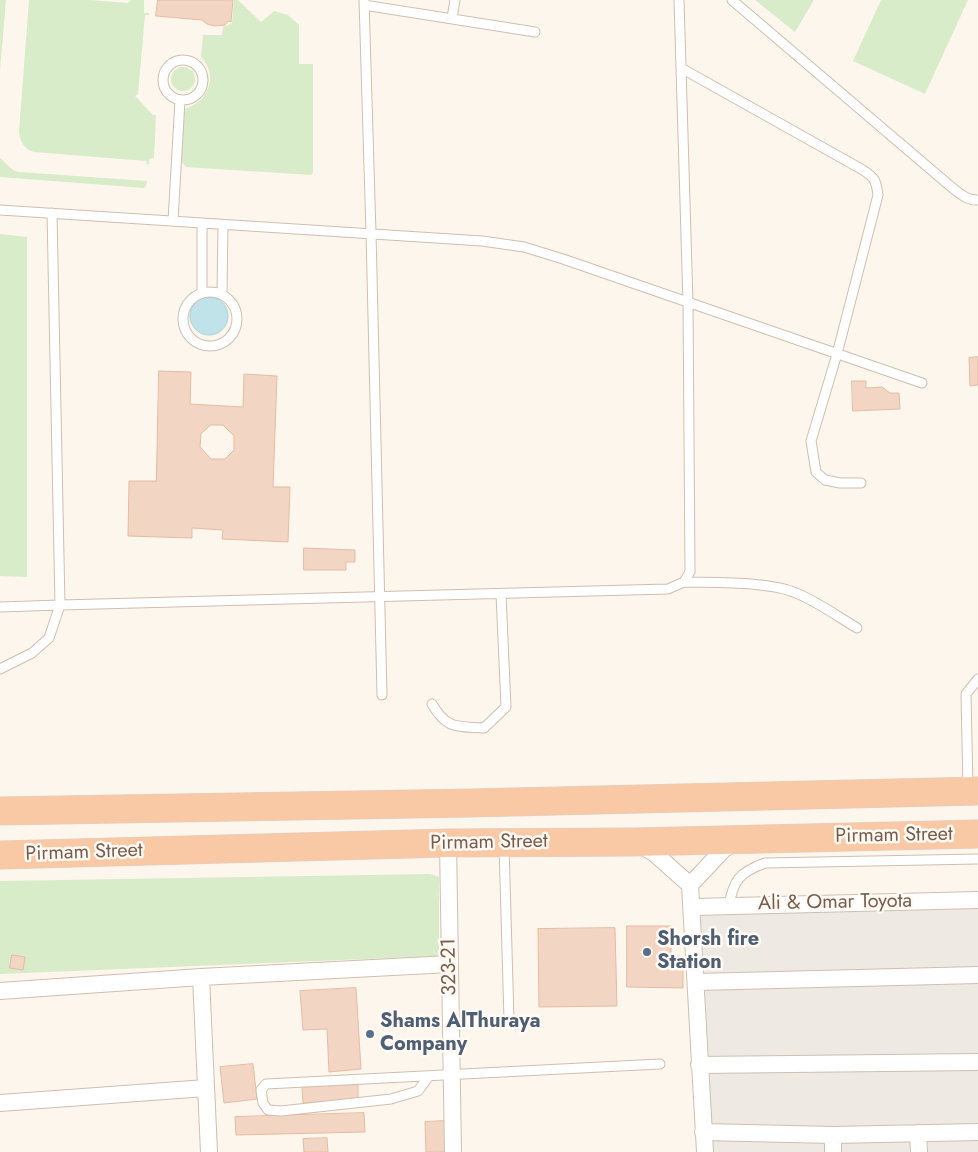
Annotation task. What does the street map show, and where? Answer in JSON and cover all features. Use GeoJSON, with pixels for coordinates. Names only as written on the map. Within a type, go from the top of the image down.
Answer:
{"type":"FeatureCollection","features":[{"type":"Feature","properties":{"kind":"highway","name":"Pirmam Street"},"geometry":{"type":"LineString","coordinates":[[0,811],[471,803],[973,791]]}},
{"type":"Feature","properties":{"kind":"highway","name":"Pirmam Street"},"geometry":{"type":"LineString","coordinates":[[0,855],[448,843],[739,840],[766,851],[978,834]]}},
{"type":"Feature","properties":{"kind":"street"},"geometry":{"type":"LineString","coordinates":[[690,885],[724,849],[739,840]]}},
{"type":"Feature","properties":{"kind":"street"},"geometry":{"type":"LineString","coordinates":[[634,842],[654,852],[690,885],[694,969],[697,982],[699,1065],[705,1152]]}},
{"type":"Feature","properties":{"kind":"street","name":"323-21"},"geometry":{"type":"LineString","coordinates":[[448,843],[452,1152]]}},
{"type":"Feature","properties":{"kind":"street","name":"Ali & Omar Toyota"},"geometry":{"type":"LineString","coordinates":[[692,907],[978,900]]}},
{"type":"Feature","properties":{"kind":"street"},"geometry":{"type":"LineString","coordinates":[[0,991],[201,977],[450,964]]}},
{"type":"Feature","properties":{"kind":"street"},"geometry":{"type":"LineString","coordinates":[[697,982],[978,975]]}},
{"type":"Feature","properties":{"kind":"street"},"geometry":{"type":"LineString","coordinates":[[201,977],[209,1152]]}},
{"type":"Feature","properties":{"kind":"street"},"geometry":{"type":"LineString","coordinates":[[699,1065],[978,1062]]}},
{"type":"Feature","properties":{"kind":"street"},"geometry":{"type":"LineString","coordinates":[[0,1103],[206,1088]]}},
{"type":"Feature","properties":{"kind":"street"},"geometry":{"type":"LineString","coordinates":[[703,1132],[833,1135],[978,1132]]}},
{"type":"Feature","properties":{"kind":"street"},"geometry":{"type":"LineString","coordinates":[[918,1133],[919,1152]]}},
{"type":"Feature","properties":{"kind":"street"},"geometry":{"type":"LineString","coordinates":[[833,1135],[833,1152]]}},
{"type":"Feature","properties":{"kind":"lane"},"geometry":{"type":"LineString","coordinates":[[452,18],[455,0]]}},
{"type":"Feature","properties":{"kind":"lane"},"geometry":{"type":"LineString","coordinates":[[679,0],[688,303],[690,572],[684,582]]}},
{"type":"Feature","properties":{"kind":"lane"},"geometry":{"type":"LineString","coordinates":[[732,0],[949,185],[962,195],[972,200],[978,200]]}},
{"type":"Feature","properties":{"kind":"lane"},"geometry":{"type":"LineString","coordinates":[[382,695],[364,2],[535,32]]}},
{"type":"Feature","properties":{"kind":"lane"},"geometry":{"type":"LineString","coordinates":[[185,59],[197,64],[201,70],[204,82],[198,94],[186,100],[180,100],[169,94],[165,89],[163,77],[168,66],[185,59]]}},
{"type":"Feature","properties":{"kind":"lane"},"geometry":{"type":"LineString","coordinates":[[681,68],[863,170],[874,178],[877,184],[878,195],[837,354],[811,441],[816,472],[825,480],[840,483],[861,483]]}},
{"type":"Feature","properties":{"kind":"lane"},"geometry":{"type":"LineString","coordinates":[[173,221],[180,100]]}},
{"type":"Feature","properties":{"kind":"lane"},"geometry":{"type":"LineString","coordinates":[[0,210],[482,240],[524,248],[563,259],[922,383]]}},
{"type":"Feature","properties":{"kind":"lane"},"geometry":{"type":"LineString","coordinates":[[0,669],[32,653],[49,638],[60,606],[52,213]]}},
{"type":"Feature","properties":{"kind":"lane"},"geometry":{"type":"LineString","coordinates":[[202,224],[202,292]]}},
{"type":"Feature","properties":{"kind":"lane"},"geometry":{"type":"LineString","coordinates":[[222,294],[223,225]]}},
{"type":"Feature","properties":{"kind":"lane"},"geometry":{"type":"LineString","coordinates":[[209,291],[222,294],[233,303],[237,312],[236,329],[224,342],[216,345],[207,346],[191,339],[183,323],[183,314],[186,306],[192,298],[202,292],[209,291]]}},
{"type":"Feature","properties":{"kind":"lane"},"geometry":{"type":"LineString","coordinates":[[0,606],[60,606],[668,589],[684,582],[763,585],[795,592],[857,628]]}},
{"type":"Feature","properties":{"kind":"lane"},"geometry":{"type":"LineString","coordinates":[[432,704],[439,715],[452,726],[484,728],[506,707],[501,594]]}},
{"type":"Feature","properties":{"kind":"lane"},"geometry":{"type":"LineString","coordinates":[[973,791],[966,694],[978,679]]}},
{"type":"Feature","properties":{"kind":"lane"},"geometry":{"type":"LineString","coordinates":[[504,842],[509,1020]]}},
{"type":"Feature","properties":{"kind":"lane"},"geometry":{"type":"LineString","coordinates":[[729,906],[732,888],[740,876],[766,851],[978,859]]}},
{"type":"Feature","properties":{"kind":"lane"},"geometry":{"type":"LineString","coordinates":[[429,1076],[418,1091],[391,1099],[281,1111],[268,1110],[263,1103],[261,1090],[266,1084],[660,1064]]}},
{"type":"Feature","properties":{"kind":"shaded area"},"geometry":{"type":"Polygon","coordinates":[[[978,903],[978,1152],[703,1152],[694,913],[978,903]]]}},
{"type":"Feature","properties":{"kind":"green space"},"geometry":{"type":"Polygon","coordinates":[[[0,0],[6,0],[0,70],[0,0]]]}},
{"type":"Feature","properties":{"kind":"green space"},"geometry":{"type":"Polygon","coordinates":[[[29,0],[90,0],[128,3],[131,0],[144,0],[144,13],[149,13],[149,15],[145,15],[138,94],[135,96],[153,115],[156,115],[154,158],[149,159],[149,164],[147,165],[146,161],[34,152],[23,144],[19,132],[29,0]]]}},
{"type":"Feature","properties":{"kind":"green space"},"geometry":{"type":"Polygon","coordinates":[[[234,0],[238,0],[261,22],[274,11],[288,15],[299,25],[299,64],[313,64],[313,173],[311,175],[186,167],[181,161],[184,109],[192,106],[205,95],[210,80],[206,64],[201,57],[203,35],[222,35],[223,27],[232,23],[234,0]]]}},
{"type":"Feature","properties":{"kind":"green space"},"geometry":{"type":"Polygon","coordinates":[[[755,0],[814,0],[795,32],[755,0]]]}},
{"type":"Feature","properties":{"kind":"green space"},"geometry":{"type":"Polygon","coordinates":[[[881,0],[968,0],[925,94],[853,61],[881,0]]]}},
{"type":"Feature","properties":{"kind":"green space"},"geometry":{"type":"Polygon","coordinates":[[[183,67],[191,71],[195,79],[191,87],[183,91],[175,87],[171,79],[175,71],[183,67]]]}},
{"type":"Feature","properties":{"kind":"green space"},"geometry":{"type":"Polygon","coordinates":[[[0,158],[13,170],[19,172],[147,181],[144,188],[0,177],[0,158]]]}},
{"type":"Feature","properties":{"kind":"green space"},"geometry":{"type":"Polygon","coordinates":[[[0,234],[27,237],[27,577],[0,576],[0,234]]]}},
{"type":"Feature","properties":{"kind":"green space"},"geometry":{"type":"Polygon","coordinates":[[[430,874],[439,877],[439,956],[0,974],[0,881],[430,874]]]}},
{"type":"Feature","properties":{"kind":"water"},"geometry":{"type":"Polygon","coordinates":[[[209,297],[223,302],[228,316],[223,330],[209,335],[195,330],[190,316],[195,302],[209,297]]]}},
{"type":"Feature","properties":{"kind":"building"},"geometry":{"type":"Polygon","coordinates":[[[158,0],[233,0],[231,22],[228,21],[225,25],[215,26],[207,24],[202,20],[156,16],[158,0]]]}},
{"type":"Feature","properties":{"kind":"building"},"geometry":{"type":"Polygon","coordinates":[[[978,357],[978,385],[970,386],[969,358],[978,357]]]}},
{"type":"Feature","properties":{"kind":"building"},"geometry":{"type":"Polygon","coordinates":[[[159,371],[191,372],[190,404],[243,407],[244,374],[277,376],[273,487],[290,487],[288,542],[222,539],[223,530],[192,528],[192,538],[128,536],[129,481],[156,481],[159,371]]]}},
{"type":"Feature","properties":{"kind":"building"},"geometry":{"type":"Polygon","coordinates":[[[852,381],[866,381],[866,388],[882,387],[890,393],[899,393],[900,409],[853,411],[852,381]]]}},
{"type":"Feature","properties":{"kind":"building"},"geometry":{"type":"Polygon","coordinates":[[[211,425],[223,425],[234,436],[234,450],[225,459],[211,459],[200,447],[201,434],[211,425]]]}},
{"type":"Feature","properties":{"kind":"building"},"geometry":{"type":"Polygon","coordinates":[[[304,548],[355,550],[355,562],[346,562],[346,570],[304,570],[304,548]]]}},
{"type":"Feature","properties":{"kind":"building"},"geometry":{"type":"Polygon","coordinates":[[[627,926],[671,926],[671,967],[683,967],[683,988],[627,987],[627,926]]]}},
{"type":"Feature","properties":{"kind":"building"},"geometry":{"type":"Polygon","coordinates":[[[615,928],[617,1006],[539,1007],[538,929],[615,928]]]}},
{"type":"Feature","properties":{"kind":"building"},"geometry":{"type":"Polygon","coordinates":[[[12,955],[25,957],[23,970],[10,968],[12,955]]]}},
{"type":"Feature","properties":{"kind":"building"},"geometry":{"type":"Polygon","coordinates":[[[356,988],[361,1069],[329,1072],[327,1029],[303,1030],[300,991],[356,988]]]}},
{"type":"Feature","properties":{"kind":"building"},"geometry":{"type":"Polygon","coordinates":[[[253,1064],[257,1099],[224,1103],[220,1067],[253,1064]]]}},
{"type":"Feature","properties":{"kind":"building"},"geometry":{"type":"Polygon","coordinates":[[[358,1084],[358,1100],[303,1103],[302,1087],[358,1084]]]}},
{"type":"Feature","properties":{"kind":"building"},"geometry":{"type":"Polygon","coordinates":[[[364,1113],[365,1132],[236,1135],[235,1117],[364,1113]]]}},
{"type":"Feature","properties":{"kind":"building"},"geometry":{"type":"Polygon","coordinates":[[[445,1121],[446,1152],[426,1152],[425,1122],[445,1121]]]}},
{"type":"Feature","properties":{"kind":"building"},"geometry":{"type":"Polygon","coordinates":[[[327,1138],[328,1152],[304,1152],[303,1139],[327,1138]]]}},
{"type":"Feature","properties":{"kind":"place","name":"Shorsh fire Station"},"geometry":{"type":"Point","coordinates":[647,952]}},
{"type":"Feature","properties":{"kind":"place","name":"Shams AlThuraya Company"},"geometry":{"type":"Point","coordinates":[370,1034]}}]}
